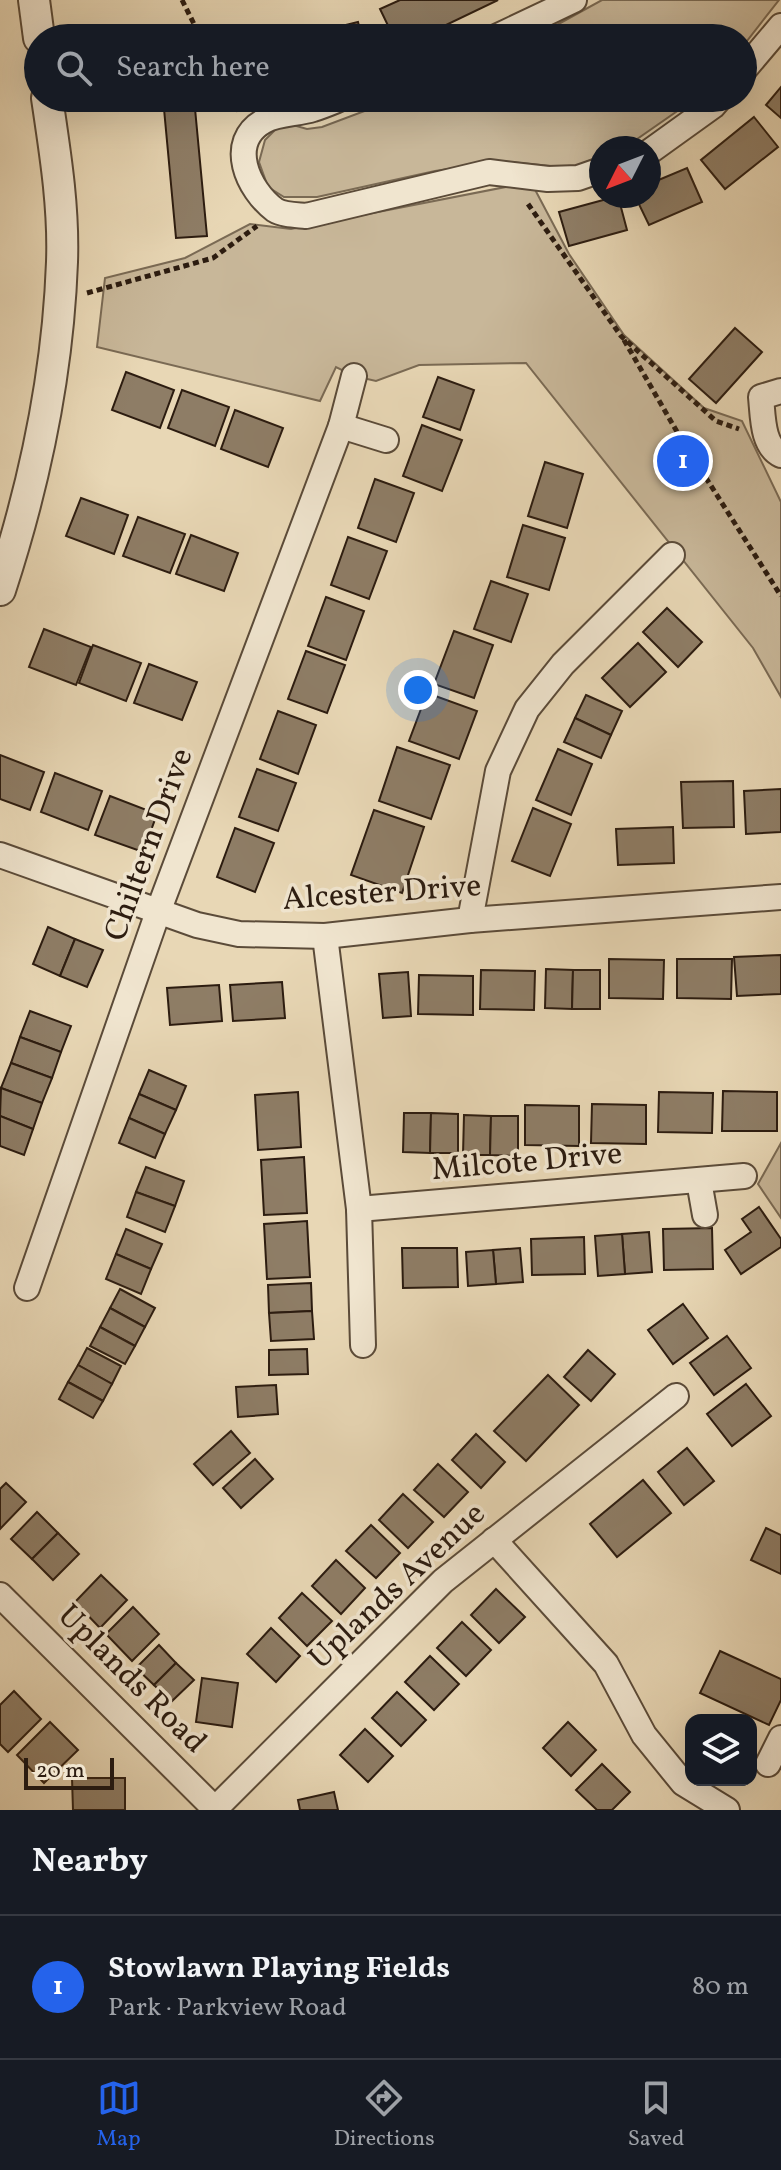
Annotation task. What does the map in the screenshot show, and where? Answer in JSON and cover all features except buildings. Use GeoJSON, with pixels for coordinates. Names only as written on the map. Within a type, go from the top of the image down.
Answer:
{"type":"FeatureCollection","features":[{"type":"Feature","properties":{"kind":"street"},"geometry":{"type":"LineString","coordinates":[[34,0],[37,24]]}},
{"type":"Feature","properties":{"kind":"street"},"geometry":{"type":"LineString","coordinates":[[523,24],[574,0]]}},
{"type":"Feature","properties":{"kind":"street"},"geometry":{"type":"LineString","coordinates":[[757,54],[781,26]]}},
{"type":"Feature","properties":{"kind":"street"},"geometry":{"type":"LineString","coordinates":[[0,590],[17,538],[41,443],[52,383],[62,261],[60,189],[49,112]]}},
{"type":"Feature","properties":{"kind":"street"},"geometry":{"type":"LineString","coordinates":[[302,112],[264,121],[250,133],[244,148],[244,165],[250,180],[277,212],[306,216],[489,172],[548,179],[578,178],[589,174]]}},
{"type":"Feature","properties":{"kind":"street"},"geometry":{"type":"LineString","coordinates":[[661,143],[705,112]]}},
{"type":"Feature","properties":{"kind":"street","name":"Chiltern Drive"},"geometry":{"type":"LineString","coordinates":[[27,1288],[158,912],[341,426],[354,376]]}},
{"type":"Feature","properties":{"kind":"street"},"geometry":{"type":"LineString","coordinates":[[774,447],[761,397],[781,391]]}},
{"type":"Feature","properties":{"kind":"street"},"geometry":{"type":"LineString","coordinates":[[341,426],[386,440]]}},
{"type":"Feature","properties":{"kind":"street"},"geometry":{"type":"LineString","coordinates":[[470,920],[498,771],[527,709],[563,664],[672,555]]}},
{"type":"Feature","properties":{"kind":"street","name":"Alcester Drive"},"geometry":{"type":"LineString","coordinates":[[0,855],[197,925],[239,934],[325,936],[470,920],[781,897]]}},
{"type":"Feature","properties":{"kind":"street"},"geometry":{"type":"LineString","coordinates":[[325,936],[359,1209],[363,1345]]}},
{"type":"Feature","properties":{"kind":"street","name":"Milcote Drive"},"geometry":{"type":"LineString","coordinates":[[359,1209],[744,1176]]}},
{"type":"Feature","properties":{"kind":"street"},"geometry":{"type":"LineString","coordinates":[[699,1181],[705,1215]]}},
{"type":"Feature","properties":{"kind":"street","name":"Uplands Avenue"},"geometry":{"type":"LineString","coordinates":[[215,1810],[443,1581],[676,1396]]}},
{"type":"Feature","properties":{"kind":"street"},"geometry":{"type":"LineString","coordinates":[[494,1540],[606,1664],[644,1735],[683,1783],[727,1810]]}},
{"type":"Feature","properties":{"kind":"street","name":"Uplands Road"},"geometry":{"type":"LineString","coordinates":[[0,1595],[215,1810]]}},
{"type":"Feature","properties":{"kind":"street"},"geometry":{"type":"LineString","coordinates":[[768,1764],[781,1738]]}},
{"type":"Feature","properties":{"kind":"path"},"geometry":{"type":"LineString","coordinates":[[182,0],[194,24]]}},
{"type":"Feature","properties":{"kind":"path"},"geometry":{"type":"LineString","coordinates":[[506,174],[621,336],[680,437],[781,596]]}},
{"type":"Feature","properties":{"kind":"path"},"geometry":{"type":"LineString","coordinates":[[59,301],[213,258],[277,212]]}},
{"type":"Feature","properties":{"kind":"path"},"geometry":{"type":"LineString","coordinates":[[621,336],[716,421],[774,447]]}},
{"type":"Feature","properties":{"kind":"shaded area"},"geometry":{"type":"Polygon","coordinates":[[[602,0],[779,0],[757,28],[757,24],[558,24],[602,0]]]}},
{"type":"Feature","properties":{"kind":"shaded area"},"geometry":{"type":"Polygon","coordinates":[[[362,112],[676,112],[641,136],[589,136],[589,161],[571,168],[500,161],[435,171],[317,197],[284,197],[268,187],[259,162],[265,140],[278,127],[293,125],[307,129],[322,127],[362,112]]]}},
{"type":"Feature","properties":{"kind":"shaded area"},"geometry":{"type":"Polygon","coordinates":[[[531,182],[569,254],[624,335],[704,408],[742,421],[781,502],[781,697],[753,648],[526,363],[419,365],[376,381],[354,376],[336,367],[320,401],[97,347],[105,278],[185,258],[250,224],[291,229],[531,182]]]}},
{"type":"Feature","properties":{"kind":"shaded area"},"geometry":{"type":"Polygon","coordinates":[[[781,1143],[781,1218],[758,1184],[781,1143]]]}},
{"type":"Feature","properties":{"kind":"place","name":"Stowlawn Playing Fields"},"geometry":{"type":"Point","coordinates":[683,461]}}]}
